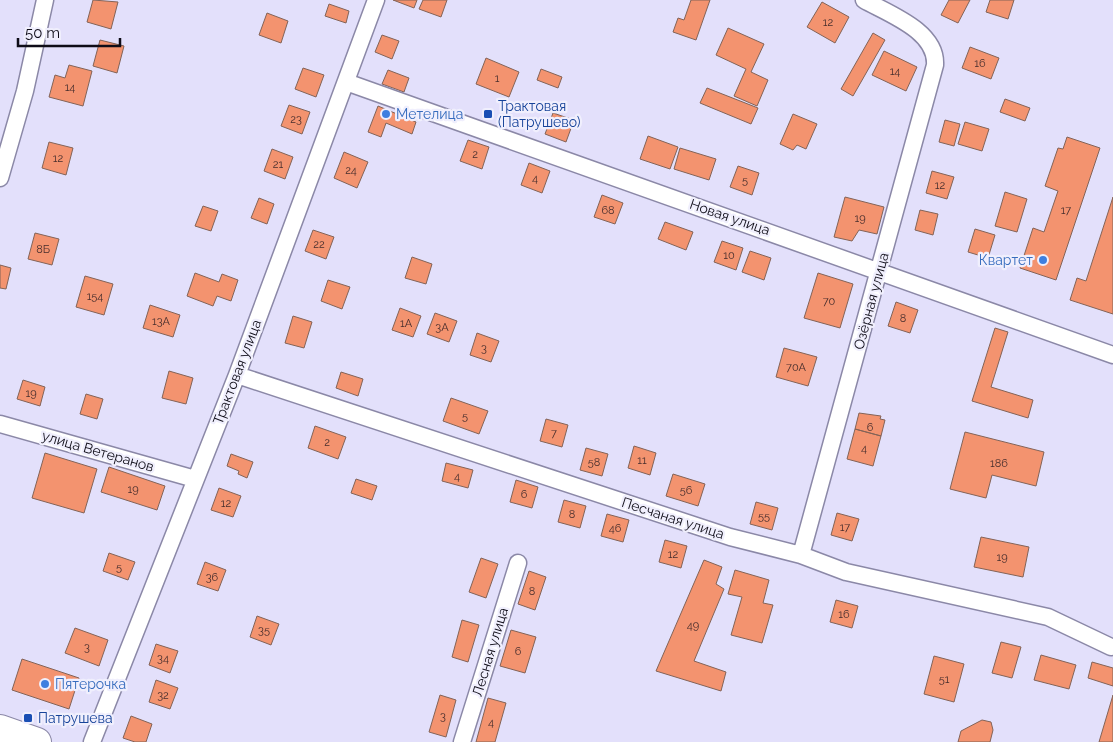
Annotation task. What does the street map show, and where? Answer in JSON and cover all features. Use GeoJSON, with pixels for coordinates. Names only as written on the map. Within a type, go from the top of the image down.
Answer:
{"type":"FeatureCollection","features":[{"type":"Feature","properties":{"kind":"highway"},"geometry":{"type":"LineString","coordinates":[[0,729],[37,742]]}},
{"type":"Feature","properties":{"kind":"street"},"geometry":{"type":"LineString","coordinates":[[0,178],[25,91],[45,0]]}},
{"type":"Feature","properties":{"kind":"street","name":"Трактовая улица"},"geometry":{"type":"LineString","coordinates":[[92,742],[237,375],[376,0]]}},
{"type":"Feature","properties":{"kind":"street","name":"Озёрная улица"},"geometry":{"type":"LineString","coordinates":[[800,554],[880,270],[935,65],[936,54],[933,47],[907,24],[864,0]]}},
{"type":"Feature","properties":{"kind":"street","name":"Новая улица"},"geometry":{"type":"LineString","coordinates":[[346,82],[880,270],[1113,355]]}},
{"type":"Feature","properties":{"kind":"street","name":"Песчаная улица"},"geometry":{"type":"LineString","coordinates":[[237,375],[730,537],[800,554],[846,572],[1048,616],[1111,647]]}},
{"type":"Feature","properties":{"kind":"street","name":"улица Ветеранов"},"geometry":{"type":"LineString","coordinates":[[0,424],[195,479]]}},
{"type":"Feature","properties":{"kind":"street","name":"Лесная улица"},"geometry":{"type":"LineString","coordinates":[[462,742],[518,563]]}},
{"type":"Feature","properties":{"kind":"building"},"geometry":{"type":"Polygon","coordinates":[[[93,0],[118,2],[111,29],[87,22],[93,0]]]}},
{"type":"Feature","properties":{"kind":"building"},"geometry":{"type":"Polygon","coordinates":[[[393,0],[417,0],[414,8],[393,0]]]}},
{"type":"Feature","properties":{"kind":"building"},"geometry":{"type":"Polygon","coordinates":[[[423,0],[447,0],[441,17],[419,9],[423,0]]]}},
{"type":"Feature","properties":{"kind":"building"},"geometry":{"type":"Polygon","coordinates":[[[691,0],[710,0],[696,40],[673,32],[678,18],[684,20],[691,0]]]}},
{"type":"Feature","properties":{"kind":"building"},"geometry":{"type":"Polygon","coordinates":[[[949,0],[970,0],[958,23],[941,15],[949,0]]]}},
{"type":"Feature","properties":{"kind":"building"},"geometry":{"type":"Polygon","coordinates":[[[990,0],[1014,0],[1008,19],[986,12],[990,0]]]}},
{"type":"Feature","properties":{"kind":"building"},"geometry":{"type":"Polygon","coordinates":[[[822,2],[849,17],[835,43],[807,27],[822,2]]]}},
{"type":"Feature","properties":{"kind":"building"},"geometry":{"type":"Polygon","coordinates":[[[329,4],[349,11],[346,23],[325,16],[329,4]]]}},
{"type":"Feature","properties":{"kind":"building"},"geometry":{"type":"Polygon","coordinates":[[[267,13],[288,21],[281,43],[259,35],[267,13]]]}},
{"type":"Feature","properties":{"kind":"building"},"geometry":{"type":"Polygon","coordinates":[[[728,28],[764,44],[751,72],[768,80],[757,106],[734,96],[746,69],[716,55],[728,28]]]}},
{"type":"Feature","properties":{"kind":"building"},"geometry":{"type":"Polygon","coordinates":[[[873,33],[885,40],[853,96],[841,89],[873,33]]]}},
{"type":"Feature","properties":{"kind":"building"},"geometry":{"type":"Polygon","coordinates":[[[382,35],[399,41],[392,59],[375,52],[382,35]]]}},
{"type":"Feature","properties":{"kind":"building"},"geometry":{"type":"Polygon","coordinates":[[[100,40],[124,46],[117,73],[93,66],[100,40]]]}},
{"type":"Feature","properties":{"kind":"building"},"geometry":{"type":"Polygon","coordinates":[[[970,47],[999,58],[991,79],[962,68],[970,47]]]}},
{"type":"Feature","properties":{"kind":"building"},"geometry":{"type":"Polygon","coordinates":[[[884,51],[917,67],[906,91],[872,75],[884,51]]]}},
{"type":"Feature","properties":{"kind":"building"},"geometry":{"type":"Polygon","coordinates":[[[486,58],[519,72],[509,97],[476,84],[486,58]]]}},
{"type":"Feature","properties":{"kind":"building"},"geometry":{"type":"Polygon","coordinates":[[[69,65],[92,71],[83,106],[49,97],[55,75],[65,78],[69,65]]]}},
{"type":"Feature","properties":{"kind":"building"},"geometry":{"type":"Polygon","coordinates":[[[303,68],[324,75],[316,97],[295,89],[303,68]]]}},
{"type":"Feature","properties":{"kind":"building"},"geometry":{"type":"Polygon","coordinates":[[[541,69],[562,77],[558,88],[537,80],[541,69]]]}},
{"type":"Feature","properties":{"kind":"building"},"geometry":{"type":"Polygon","coordinates":[[[388,70],[409,78],[404,92],[382,84],[388,70]]]}},
{"type":"Feature","properties":{"kind":"building"},"geometry":{"type":"Polygon","coordinates":[[[707,88],[758,108],[751,124],[700,103],[707,88]]]}},
{"type":"Feature","properties":{"kind":"building"},"geometry":{"type":"Polygon","coordinates":[[[1005,99],[1030,108],[1025,121],[1000,112],[1005,99]]]}},
{"type":"Feature","properties":{"kind":"building"},"geometry":{"type":"Polygon","coordinates":[[[289,105],[310,112],[302,134],[281,126],[289,105]]]}},
{"type":"Feature","properties":{"kind":"building","name":"Метелица"},"geometry":{"type":"Polygon","coordinates":[[[378,106],[416,122],[412,134],[386,123],[381,137],[368,132],[378,106]]]}},
{"type":"Feature","properties":{"kind":"building"},"geometry":{"type":"Polygon","coordinates":[[[553,113],[574,120],[566,142],[545,134],[553,113]]]}},
{"type":"Feature","properties":{"kind":"building"},"geometry":{"type":"Polygon","coordinates":[[[793,114],[817,124],[806,149],[797,145],[793,150],[780,144],[793,114]]]}},
{"type":"Feature","properties":{"kind":"building"},"geometry":{"type":"Polygon","coordinates":[[[945,120],[960,124],[954,146],[939,142],[945,120]]]}},
{"type":"Feature","properties":{"kind":"building"},"geometry":{"type":"Polygon","coordinates":[[[965,122],[989,129],[982,151],[958,144],[965,122]]]}},
{"type":"Feature","properties":{"kind":"building"},"geometry":{"type":"Polygon","coordinates":[[[648,136],[678,147],[670,169],[640,159],[648,136]]]}},
{"type":"Feature","properties":{"kind":"building"},"geometry":{"type":"Polygon","coordinates":[[[1067,137],[1100,148],[1056,280],[1020,268],[1033,228],[1044,232],[1058,191],[1045,186],[1058,148],[1063,149],[1067,137]]]}},
{"type":"Feature","properties":{"kind":"building"},"geometry":{"type":"Polygon","coordinates":[[[468,140],[489,147],[482,169],[460,161],[468,140]]]}},
{"type":"Feature","properties":{"kind":"building"},"geometry":{"type":"Polygon","coordinates":[[[49,142],[73,148],[66,175],[42,168],[49,142]]]}},
{"type":"Feature","properties":{"kind":"building"},"geometry":{"type":"Polygon","coordinates":[[[680,148],[716,159],[709,180],[674,169],[680,148]]]}},
{"type":"Feature","properties":{"kind":"building"},"geometry":{"type":"Polygon","coordinates":[[[272,149],[293,157],[285,179],[264,171],[272,149]]]}},
{"type":"Feature","properties":{"kind":"building"},"geometry":{"type":"Polygon","coordinates":[[[344,152],[368,162],[357,188],[334,178],[344,152]]]}},
{"type":"Feature","properties":{"kind":"building"},"geometry":{"type":"Polygon","coordinates":[[[529,163],[550,171],[542,193],[521,185],[529,163]]]}},
{"type":"Feature","properties":{"kind":"building"},"geometry":{"type":"Polygon","coordinates":[[[738,166],[759,173],[752,195],[730,187],[738,166]]]}},
{"type":"Feature","properties":{"kind":"building"},"geometry":{"type":"Polygon","coordinates":[[[932,171],[954,177],[947,199],[926,193],[932,171]]]}},
{"type":"Feature","properties":{"kind":"building"},"geometry":{"type":"Polygon","coordinates":[[[1005,192],[1027,199],[1017,232],[995,226],[1005,192]]]}},
{"type":"Feature","properties":{"kind":"building"},"geometry":{"type":"Polygon","coordinates":[[[602,195],[623,203],[615,224],[594,217],[602,195]]]}},
{"type":"Feature","properties":{"kind":"building"},"geometry":{"type":"Polygon","coordinates":[[[845,197],[884,207],[877,234],[859,230],[852,241],[834,237],[845,197]]]}},
{"type":"Feature","properties":{"kind":"building"},"geometry":{"type":"Polygon","coordinates":[[[1113,197],[1113,314],[1070,300],[1077,278],[1086,281],[1113,197]]]}},
{"type":"Feature","properties":{"kind":"building"},"geometry":{"type":"Polygon","coordinates":[[[259,198],[274,204],[267,224],[251,218],[259,198]]]}},
{"type":"Feature","properties":{"kind":"building"},"geometry":{"type":"Polygon","coordinates":[[[203,206],[218,211],[211,231],[195,226],[203,206]]]}},
{"type":"Feature","properties":{"kind":"building"},"geometry":{"type":"Polygon","coordinates":[[[920,210],[938,214],[933,235],[915,230],[920,210]]]}},
{"type":"Feature","properties":{"kind":"building"},"geometry":{"type":"Polygon","coordinates":[[[665,222],[693,232],[686,250],[658,239],[665,222]]]}},
{"type":"Feature","properties":{"kind":"building"},"geometry":{"type":"Polygon","coordinates":[[[975,229],[995,235],[988,258],[968,252],[975,229]]]}},
{"type":"Feature","properties":{"kind":"building"},"geometry":{"type":"Polygon","coordinates":[[[313,230],[334,237],[326,259],[305,251],[313,230]]]}},
{"type":"Feature","properties":{"kind":"building"},"geometry":{"type":"Polygon","coordinates":[[[35,233],[59,239],[52,265],[28,259],[35,233]]]}},
{"type":"Feature","properties":{"kind":"building"},"geometry":{"type":"Polygon","coordinates":[[[722,241],[743,248],[736,270],[714,262],[722,241]]]}},
{"type":"Feature","properties":{"kind":"building"},"geometry":{"type":"Polygon","coordinates":[[[750,251],[771,258],[764,280],[742,272],[750,251]]]}},
{"type":"Feature","properties":{"kind":"building"},"geometry":{"type":"Polygon","coordinates":[[[412,257],[432,264],[426,284],[405,278],[412,257]]]}},
{"type":"Feature","properties":{"kind":"building"},"geometry":{"type":"Polygon","coordinates":[[[0,265],[11,268],[6,289],[0,288],[0,265]]]}},
{"type":"Feature","properties":{"kind":"building"},"geometry":{"type":"Polygon","coordinates":[[[195,273],[219,282],[222,274],[238,280],[231,301],[217,296],[213,306],[187,296],[195,273]]]}},
{"type":"Feature","properties":{"kind":"building"},"geometry":{"type":"Polygon","coordinates":[[[818,273],[853,284],[840,328],[804,318],[818,273]]]}},
{"type":"Feature","properties":{"kind":"building"},"geometry":{"type":"Polygon","coordinates":[[[85,276],[113,284],[104,315],[76,307],[85,276]]]}},
{"type":"Feature","properties":{"kind":"building"},"geometry":{"type":"Polygon","coordinates":[[[328,280],[350,287],[342,309],[321,301],[328,280]]]}},
{"type":"Feature","properties":{"kind":"building"},"geometry":{"type":"Polygon","coordinates":[[[896,302],[918,310],[910,333],[888,326],[896,302]]]}},
{"type":"Feature","properties":{"kind":"building"},"geometry":{"type":"Polygon","coordinates":[[[150,305],[180,315],[173,337],[143,328],[150,305]]]}},
{"type":"Feature","properties":{"kind":"building"},"geometry":{"type":"Polygon","coordinates":[[[400,308],[421,316],[413,337],[392,330],[400,308]]]}},
{"type":"Feature","properties":{"kind":"building"},"geometry":{"type":"Polygon","coordinates":[[[435,313],[457,321],[449,342],[427,334],[435,313]]]}},
{"type":"Feature","properties":{"kind":"building"},"geometry":{"type":"Polygon","coordinates":[[[293,316],[312,322],[304,348],[285,343],[293,316]]]}},
{"type":"Feature","properties":{"kind":"building"},"geometry":{"type":"Polygon","coordinates":[[[995,328],[1008,332],[991,387],[1033,400],[1028,418],[972,401],[995,328]]]}},
{"type":"Feature","properties":{"kind":"building"},"geometry":{"type":"Polygon","coordinates":[[[477,333],[499,341],[491,362],[470,355],[477,333]]]}},
{"type":"Feature","properties":{"kind":"building"},"geometry":{"type":"Polygon","coordinates":[[[784,348],[817,357],[808,386],[776,377],[784,348]]]}},
{"type":"Feature","properties":{"kind":"building"},"geometry":{"type":"Polygon","coordinates":[[[169,371],[193,378],[186,404],[162,398],[169,371]]]}},
{"type":"Feature","properties":{"kind":"building"},"geometry":{"type":"Polygon","coordinates":[[[341,372],[363,379],[358,396],[336,388],[341,372]]]}},
{"type":"Feature","properties":{"kind":"building"},"geometry":{"type":"Polygon","coordinates":[[[23,380],[45,387],[40,406],[17,399],[23,380]]]}},
{"type":"Feature","properties":{"kind":"building"},"geometry":{"type":"Polygon","coordinates":[[[86,394],[103,399],[97,419],[80,414],[86,394]]]}},
{"type":"Feature","properties":{"kind":"building"},"geometry":{"type":"Polygon","coordinates":[[[451,398],[488,411],[479,434],[443,421],[451,398]]]}},
{"type":"Feature","properties":{"kind":"building"},"geometry":{"type":"Polygon","coordinates":[[[859,413],[881,416],[880,419],[885,420],[881,436],[855,429],[859,413]]]}},
{"type":"Feature","properties":{"kind":"building"},"geometry":{"type":"Polygon","coordinates":[[[546,419],[568,425],[562,447],[540,441],[546,419]]]}},
{"type":"Feature","properties":{"kind":"building"},"geometry":{"type":"Polygon","coordinates":[[[315,426],[346,437],[338,459],[308,448],[315,426]]]}},
{"type":"Feature","properties":{"kind":"building"},"geometry":{"type":"Polygon","coordinates":[[[855,429],[881,436],[873,466],[847,459],[855,429]]]}},
{"type":"Feature","properties":{"kind":"building"},"geometry":{"type":"Polygon","coordinates":[[[965,432],[1044,452],[1036,486],[992,475],[986,498],[950,489],[965,432]]]}},
{"type":"Feature","properties":{"kind":"building"},"geometry":{"type":"Polygon","coordinates":[[[634,446],[656,453],[650,475],[628,468],[634,446]]]}},
{"type":"Feature","properties":{"kind":"building"},"geometry":{"type":"Polygon","coordinates":[[[586,448],[608,454],[602,476],[580,470],[586,448]]]}},
{"type":"Feature","properties":{"kind":"building"},"geometry":{"type":"Polygon","coordinates":[[[45,453],[97,469],[84,513],[32,498],[45,453]]]}},
{"type":"Feature","properties":{"kind":"building"},"geometry":{"type":"Polygon","coordinates":[[[231,454],[253,462],[247,478],[238,474],[239,471],[227,466],[231,454]]]}},
{"type":"Feature","properties":{"kind":"building"},"geometry":{"type":"Polygon","coordinates":[[[446,463],[473,470],[468,488],[442,481],[446,463]]]}},
{"type":"Feature","properties":{"kind":"building"},"geometry":{"type":"Polygon","coordinates":[[[109,467],[165,486],[157,510],[101,492],[109,467]]]}},
{"type":"Feature","properties":{"kind":"building"},"geometry":{"type":"Polygon","coordinates":[[[673,474],[705,484],[698,506],[666,496],[673,474]]]}},
{"type":"Feature","properties":{"kind":"building"},"geometry":{"type":"Polygon","coordinates":[[[356,479],[377,486],[372,500],[351,493],[356,479]]]}},
{"type":"Feature","properties":{"kind":"building"},"geometry":{"type":"Polygon","coordinates":[[[516,480],[538,487],[532,508],[510,502],[516,480]]]}},
{"type":"Feature","properties":{"kind":"building"},"geometry":{"type":"Polygon","coordinates":[[[219,488],[241,496],[233,517],[211,510],[219,488]]]}},
{"type":"Feature","properties":{"kind":"building"},"geometry":{"type":"Polygon","coordinates":[[[564,500],[586,506],[580,528],[558,522],[564,500]]]}},
{"type":"Feature","properties":{"kind":"building"},"geometry":{"type":"Polygon","coordinates":[[[756,502],[778,508],[772,530],[750,524],[756,502]]]}},
{"type":"Feature","properties":{"kind":"building"},"geometry":{"type":"Polygon","coordinates":[[[837,513],[859,519],[852,541],[831,535],[837,513]]]}},
{"type":"Feature","properties":{"kind":"building"},"geometry":{"type":"Polygon","coordinates":[[[607,514],[629,520],[623,542],[601,536],[607,514]]]}},
{"type":"Feature","properties":{"kind":"building"},"geometry":{"type":"Polygon","coordinates":[[[981,537],[1029,547],[1023,577],[974,567],[981,537]]]}},
{"type":"Feature","properties":{"kind":"building"},"geometry":{"type":"Polygon","coordinates":[[[665,540],[687,546],[681,568],[659,562],[665,540]]]}},
{"type":"Feature","properties":{"kind":"building"},"geometry":{"type":"Polygon","coordinates":[[[109,553],[135,562],[128,580],[103,571],[109,553]]]}},
{"type":"Feature","properties":{"kind":"building"},"geometry":{"type":"Polygon","coordinates":[[[481,558],[498,564],[486,598],[469,592],[481,558]]]}},
{"type":"Feature","properties":{"kind":"building"},"geometry":{"type":"Polygon","coordinates":[[[704,560],[722,567],[716,584],[724,589],[694,661],[726,672],[721,691],[656,671],[704,560]]]}},
{"type":"Feature","properties":{"kind":"building"},"geometry":{"type":"Polygon","coordinates":[[[205,562],[226,570],[218,591],[197,584],[205,562]]]}},
{"type":"Feature","properties":{"kind":"building"},"geometry":{"type":"Polygon","coordinates":[[[735,570],[769,580],[763,603],[773,605],[762,643],[731,635],[742,597],[728,594],[735,570]]]}},
{"type":"Feature","properties":{"kind":"building"},"geometry":{"type":"Polygon","coordinates":[[[529,571],[546,577],[535,610],[518,604],[529,571]]]}},
{"type":"Feature","properties":{"kind":"building"},"geometry":{"type":"Polygon","coordinates":[[[836,600],[858,606],[852,628],[830,622],[836,600]]]}},
{"type":"Feature","properties":{"kind":"building"},"geometry":{"type":"Polygon","coordinates":[[[257,616],[279,624],[271,645],[250,637],[257,616]]]}},
{"type":"Feature","properties":{"kind":"building"},"geometry":{"type":"Polygon","coordinates":[[[462,620],[479,625],[468,662],[452,657],[462,620]]]}},
{"type":"Feature","properties":{"kind":"building"},"geometry":{"type":"Polygon","coordinates":[[[75,628],[108,640],[99,666],[65,653],[75,628]]]}},
{"type":"Feature","properties":{"kind":"building"},"geometry":{"type":"Polygon","coordinates":[[[511,630],[536,637],[525,673],[500,666],[511,630]]]}},
{"type":"Feature","properties":{"kind":"building"},"geometry":{"type":"Polygon","coordinates":[[[1001,642],[1021,647],[1012,678],[992,673],[1001,642]]]}},
{"type":"Feature","properties":{"kind":"building"},"geometry":{"type":"Polygon","coordinates":[[[156,644],[178,651],[170,673],[149,665],[156,644]]]}},
{"type":"Feature","properties":{"kind":"building"},"geometry":{"type":"Polygon","coordinates":[[[1041,655],[1076,665],[1069,689],[1034,680],[1041,655]]]}},
{"type":"Feature","properties":{"kind":"building"},"geometry":{"type":"Polygon","coordinates":[[[934,656],[964,664],[954,702],[924,694],[934,656]]]}},
{"type":"Feature","properties":{"kind":"building","name":"Пятерочка"},"geometry":{"type":"Polygon","coordinates":[[[22,659],[79,678],[69,709],[12,690],[22,659]]]}},
{"type":"Feature","properties":{"kind":"building"},"geometry":{"type":"Polygon","coordinates":[[[1092,662],[1113,668],[1113,686],[1088,678],[1092,662]]]}},
{"type":"Feature","properties":{"kind":"building"},"geometry":{"type":"Polygon","coordinates":[[[156,680],[178,688],[170,709],[149,702],[156,680]]]}},
{"type":"Feature","properties":{"kind":"building"},"geometry":{"type":"Polygon","coordinates":[[[440,695],[456,700],[446,737],[429,732],[440,695]]]}},
{"type":"Feature","properties":{"kind":"building"},"geometry":{"type":"Polygon","coordinates":[[[1113,695],[1113,742],[1099,742],[1113,695]]]}},
{"type":"Feature","properties":{"kind":"building"},"geometry":{"type":"Polygon","coordinates":[[[488,698],[506,703],[495,742],[476,742],[488,698]]]}},
{"type":"Feature","properties":{"kind":"building"},"geometry":{"type":"Polygon","coordinates":[[[131,716],[152,724],[146,742],[135,742],[123,738],[131,716]]]}},
{"type":"Feature","properties":{"kind":"building"},"geometry":{"type":"Polygon","coordinates":[[[982,720],[991,722],[993,730],[990,742],[958,742],[961,731],[982,720]]]}},
{"type":"Feature","properties":{"kind":"place","name":"Метелица"},"geometry":{"type":"Point","coordinates":[386,114]}},
{"type":"Feature","properties":{"kind":"place","name":"Трактовая (Патрушево)"},"geometry":{"type":"Point","coordinates":[488,114]}},
{"type":"Feature","properties":{"kind":"place","name":"Квартет"},"geometry":{"type":"Point","coordinates":[1043,260]}},
{"type":"Feature","properties":{"kind":"place","name":"Пятерочка"},"geometry":{"type":"Point","coordinates":[45,684]}},
{"type":"Feature","properties":{"kind":"place","name":"Патрушева"},"geometry":{"type":"Point","coordinates":[28,718]}}]}
